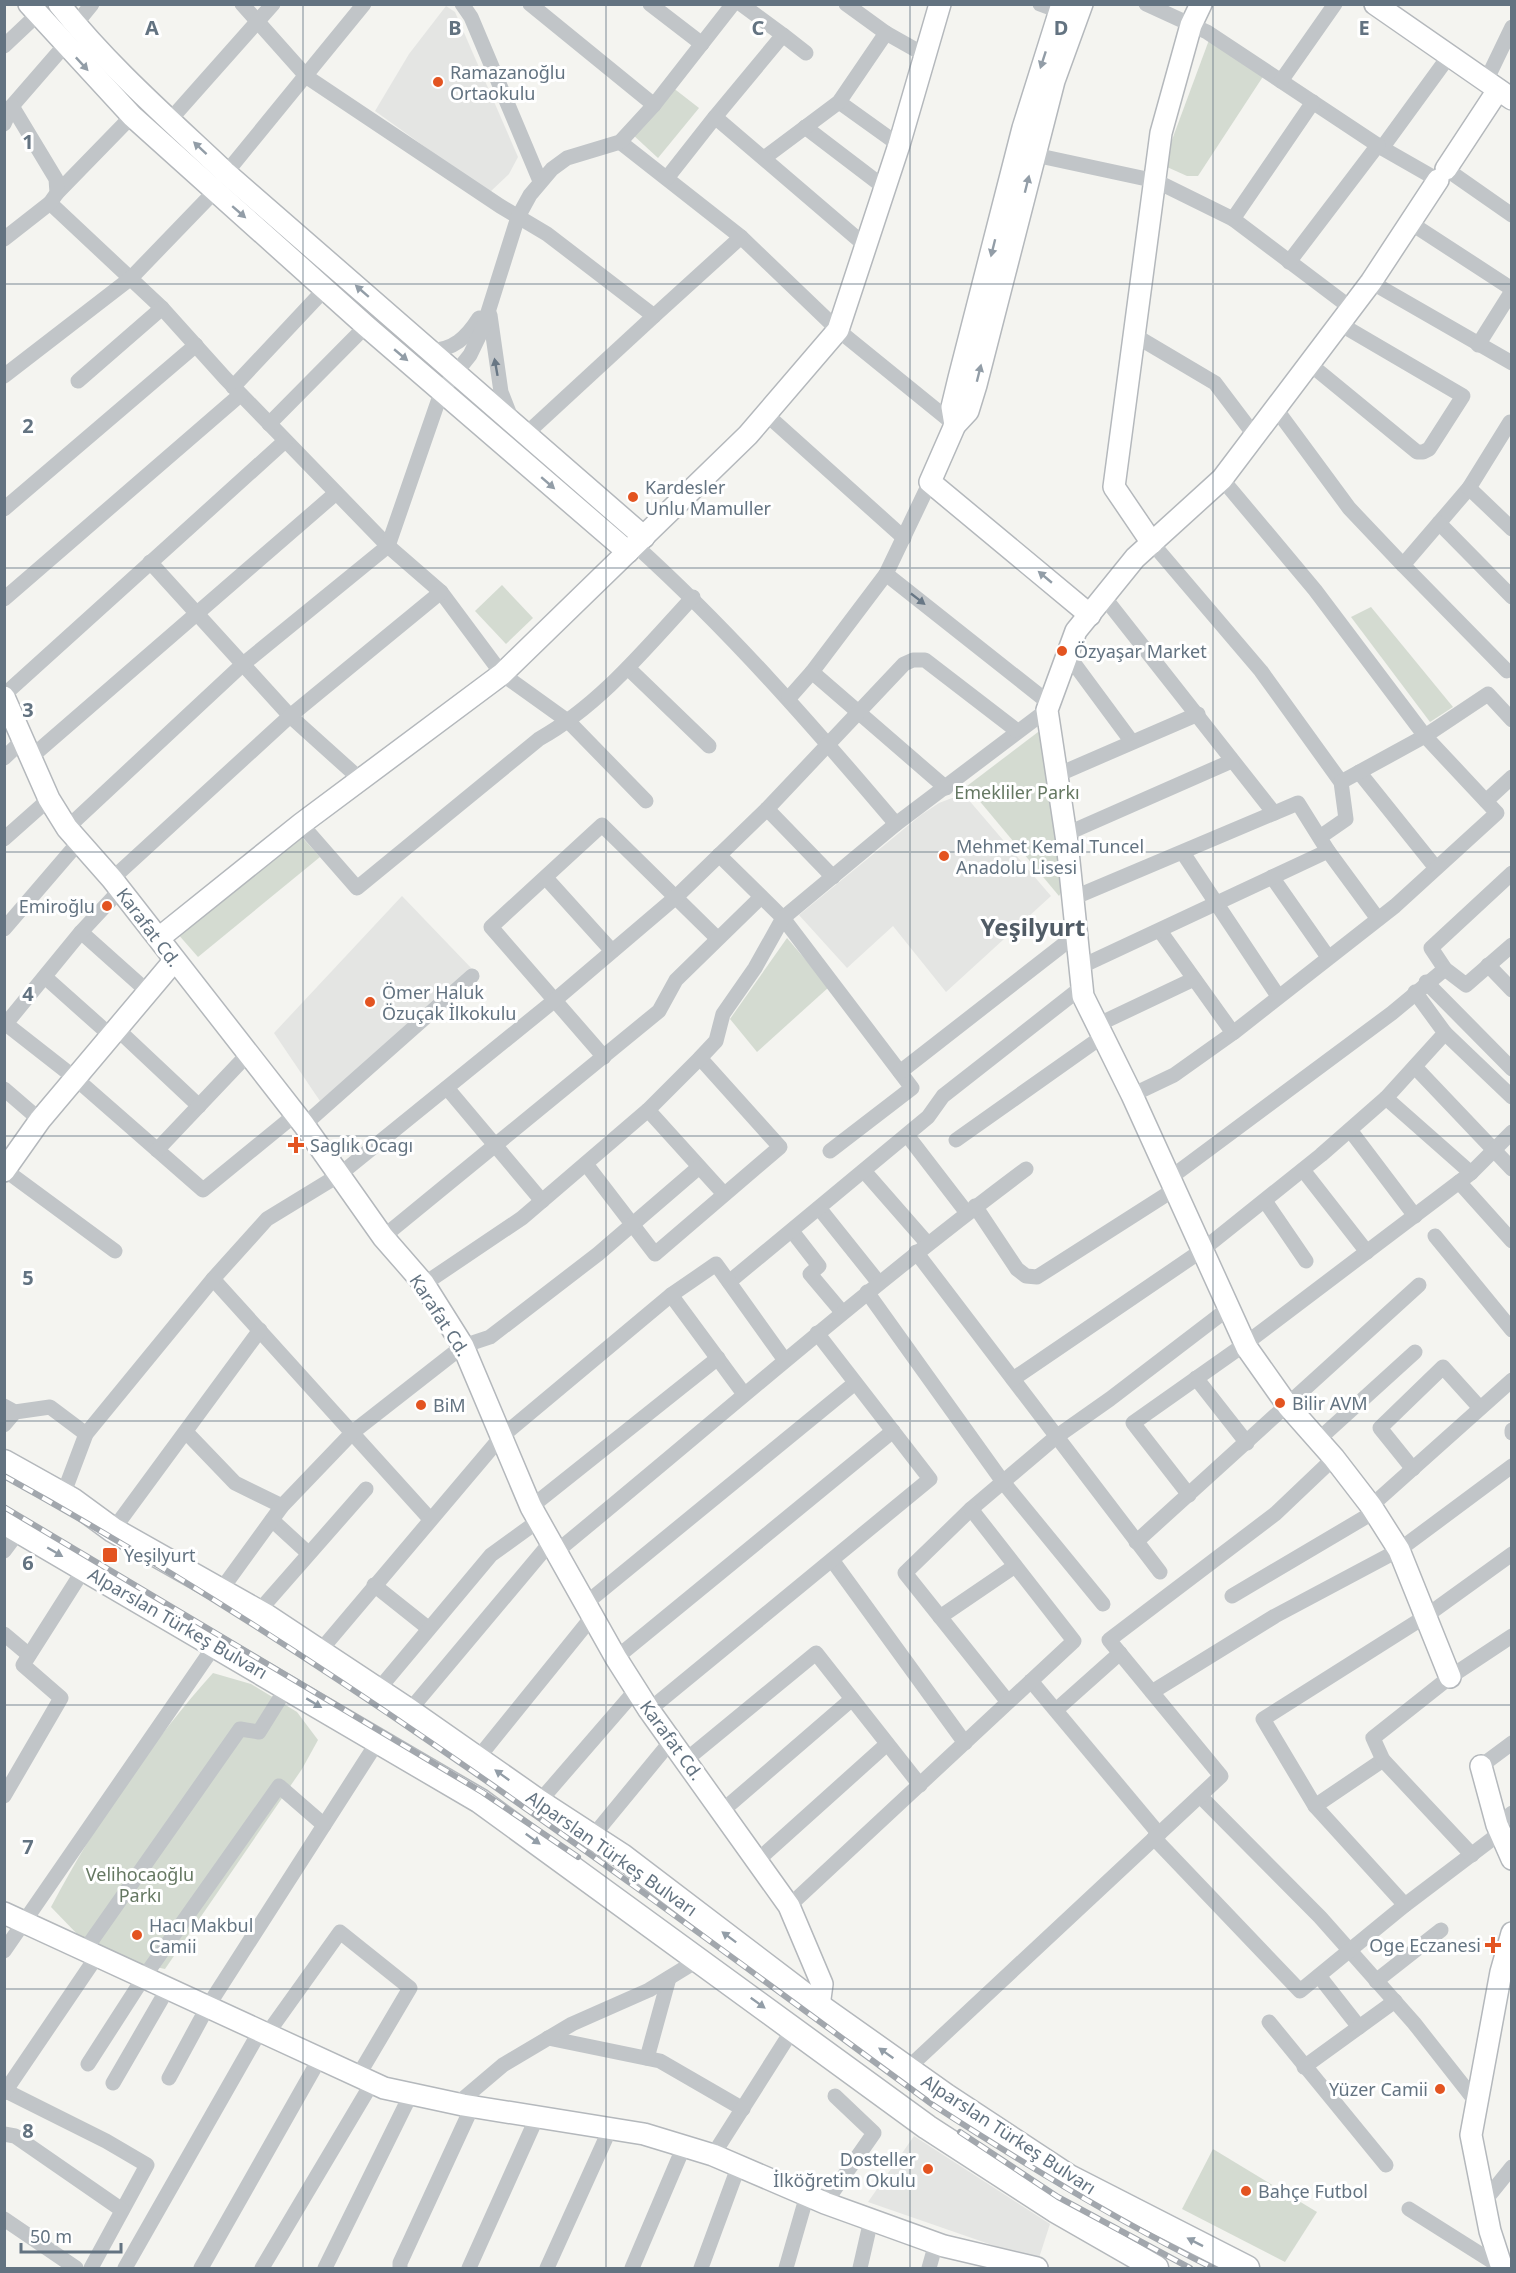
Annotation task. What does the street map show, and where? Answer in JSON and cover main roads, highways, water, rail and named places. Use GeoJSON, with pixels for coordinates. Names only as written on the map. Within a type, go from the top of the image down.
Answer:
{"type":"FeatureCollection","features":[{"type":"Feature","properties":{"kind":"main road"},"geometry":{"type":"LineString","coordinates":[[59,4],[75,25],[226,173],[520,428],[635,544]]}},
{"type":"Feature","properties":{"kind":"main road"},"geometry":{"type":"LineString","coordinates":[[159,938],[360,779],[502,674],[766,414],[838,330],[899,145],[940,4]]}},
{"type":"Feature","properties":{"kind":"main road"},"geometry":{"type":"LineString","coordinates":[[1082,4],[1054,81],[968,411],[955,425],[930,482],[1090,615]]}},
{"type":"Feature","properties":{"kind":"main road"},"geometry":{"type":"LineString","coordinates":[[1152,543],[1114,487],[1161,133],[1191,25],[1201,4]]}},
{"type":"Feature","properties":{"kind":"main road"},"geometry":{"type":"LineString","coordinates":[[1375,4],[1398,11],[1449,56],[1498,90],[1371,282],[1311,365],[1222,479],[1135,558],[1076,631],[1048,706],[1066,834],[1083,996],[1132,1095],[1245,1344],[1288,1406],[1334,1458],[1399,1550],[1450,1677]]}},
{"type":"Feature","properties":{"kind":"main road"},"geometry":{"type":"LineString","coordinates":[[955,425],[952,407],[1054,7]]}},
{"type":"Feature","properties":{"kind":"main road"},"geometry":{"type":"LineString","coordinates":[[33,9],[132,117],[366,326],[442,390],[635,544]]}},
{"type":"Feature","properties":{"kind":"main road","name":"Karafat Cd."},"geometry":{"type":"LineString","coordinates":[[4,696],[49,799],[72,836],[117,884],[174,961],[249,1053],[300,1120],[383,1238],[424,1284],[463,1346],[535,1514],[616,1658],[649,1710],[687,1759],[789,1906],[822,1984],[819,2006]]}},
{"type":"Feature","properties":{"kind":"main road"},"geometry":{"type":"LineString","coordinates":[[7,1163],[40,1120],[174,961]]}},
{"type":"Feature","properties":{"kind":"main road","name":"Alparslan Türkeş Bulvarı"},"geometry":{"type":"LineString","coordinates":[[4,1462],[63,1495],[113,1530],[258,1612],[410,1711],[539,1802],[593,1836],[819,2006],[946,2096],[1069,2177],[1247,2268]]}},
{"type":"Feature","properties":{"kind":"main road","name":"Alparslan Türkeş Bulvarı"},"geometry":{"type":"LineString","coordinates":[[12,1526],[480,1801],[927,2127],[1055,2210],[1156,2268]]}},
{"type":"Feature","properties":{"kind":"main road"},"geometry":{"type":"LineString","coordinates":[[1481,1766],[1503,1823],[1512,1859]]}},
{"type":"Feature","properties":{"kind":"main road"},"geometry":{"type":"LineString","coordinates":[[4,1913],[365,2079],[411,2094],[464,2105],[644,2134],[713,2155],[816,2199],[936,2243],[1037,2268]]}},
{"type":"Feature","properties":{"kind":"main road"},"geometry":{"type":"LineString","coordinates":[[1501,2268],[1483,2203],[1472,2135],[1501,1972],[1512,1933]]}},
{"type":"Feature","properties":{"kind":"railway"},"geometry":{"type":"LineString","coordinates":[[4,1476],[126,1546],[363,1696],[593,1857],[933,2105],[1071,2191],[1213,2268]]}},
{"type":"Feature","properties":{"kind":"railway"},"geometry":{"type":"LineString","coordinates":[[4,1507],[482,1792],[578,1857]]}},
{"type":"Feature","properties":{"kind":"railway"},"geometry":{"type":"LineString","coordinates":[[960,2132],[1058,2197],[1190,2268]]}},
{"type":"Feature","properties":{"kind":"place","name":"Ramazanoğlu Ortaokulu"},"geometry":{"type":"Point","coordinates":[438,82]}},
{"type":"Feature","properties":{"kind":"place","name":"Kardesler Unlu Mamuller"},"geometry":{"type":"Point","coordinates":[633,497]}},
{"type":"Feature","properties":{"kind":"place","name":"Özyaşar Market"},"geometry":{"type":"Point","coordinates":[1062,651]}},
{"type":"Feature","properties":{"kind":"place","name":"Mehmet Kemal Tuncel Anadolu Lisesi"},"geometry":{"type":"Point","coordinates":[944,856]}},
{"type":"Feature","properties":{"kind":"place","name":"Emiroğlu"},"geometry":{"type":"Point","coordinates":[107,906]}},
{"type":"Feature","properties":{"kind":"place","name":"Ömer Haluk Özuçak İlkokulu"},"geometry":{"type":"Point","coordinates":[370,1002]}},
{"type":"Feature","properties":{"kind":"place","name":"Saglık Ocagı"},"geometry":{"type":"Point","coordinates":[296,1145]}},
{"type":"Feature","properties":{"kind":"place","name":"Bilir AVM"},"geometry":{"type":"Point","coordinates":[1280,1403]}},
{"type":"Feature","properties":{"kind":"place","name":"BiM"},"geometry":{"type":"Point","coordinates":[421,1405]}},
{"type":"Feature","properties":{"kind":"place","name":"Yeşilyurt"},"geometry":{"type":"Point","coordinates":[110,1555]}},
{"type":"Feature","properties":{"kind":"place","name":"Hacı Makbul Camii"},"geometry":{"type":"Point","coordinates":[137,1935]}},
{"type":"Feature","properties":{"kind":"place","name":"Oge Eczanesi"},"geometry":{"type":"Point","coordinates":[1493,1945]}},
{"type":"Feature","properties":{"kind":"place","name":"Yüzer Camii"},"geometry":{"type":"Point","coordinates":[1440,2089]}},
{"type":"Feature","properties":{"kind":"place","name":"Dosteller İlköğretim Okulu"},"geometry":{"type":"Point","coordinates":[928,2169]}},
{"type":"Feature","properties":{"kind":"place","name":"Bahçe Futbol"},"geometry":{"type":"Point","coordinates":[1246,2191]}},
{"type":"Feature","properties":{"kind":"district","name":"Yeşilyurt"},"geometry":{"type":"Point","coordinates":[1033,926]}},
{"type":"Feature","properties":{"kind":"park label","name":"Emekliler Parkı"},"geometry":{"type":"Point","coordinates":[1017,792]}},
{"type":"Feature","properties":{"kind":"park label","name":"Velihocaoğlu Parkı"},"geometry":{"type":"Point","coordinates":[140,1884]}}]}
